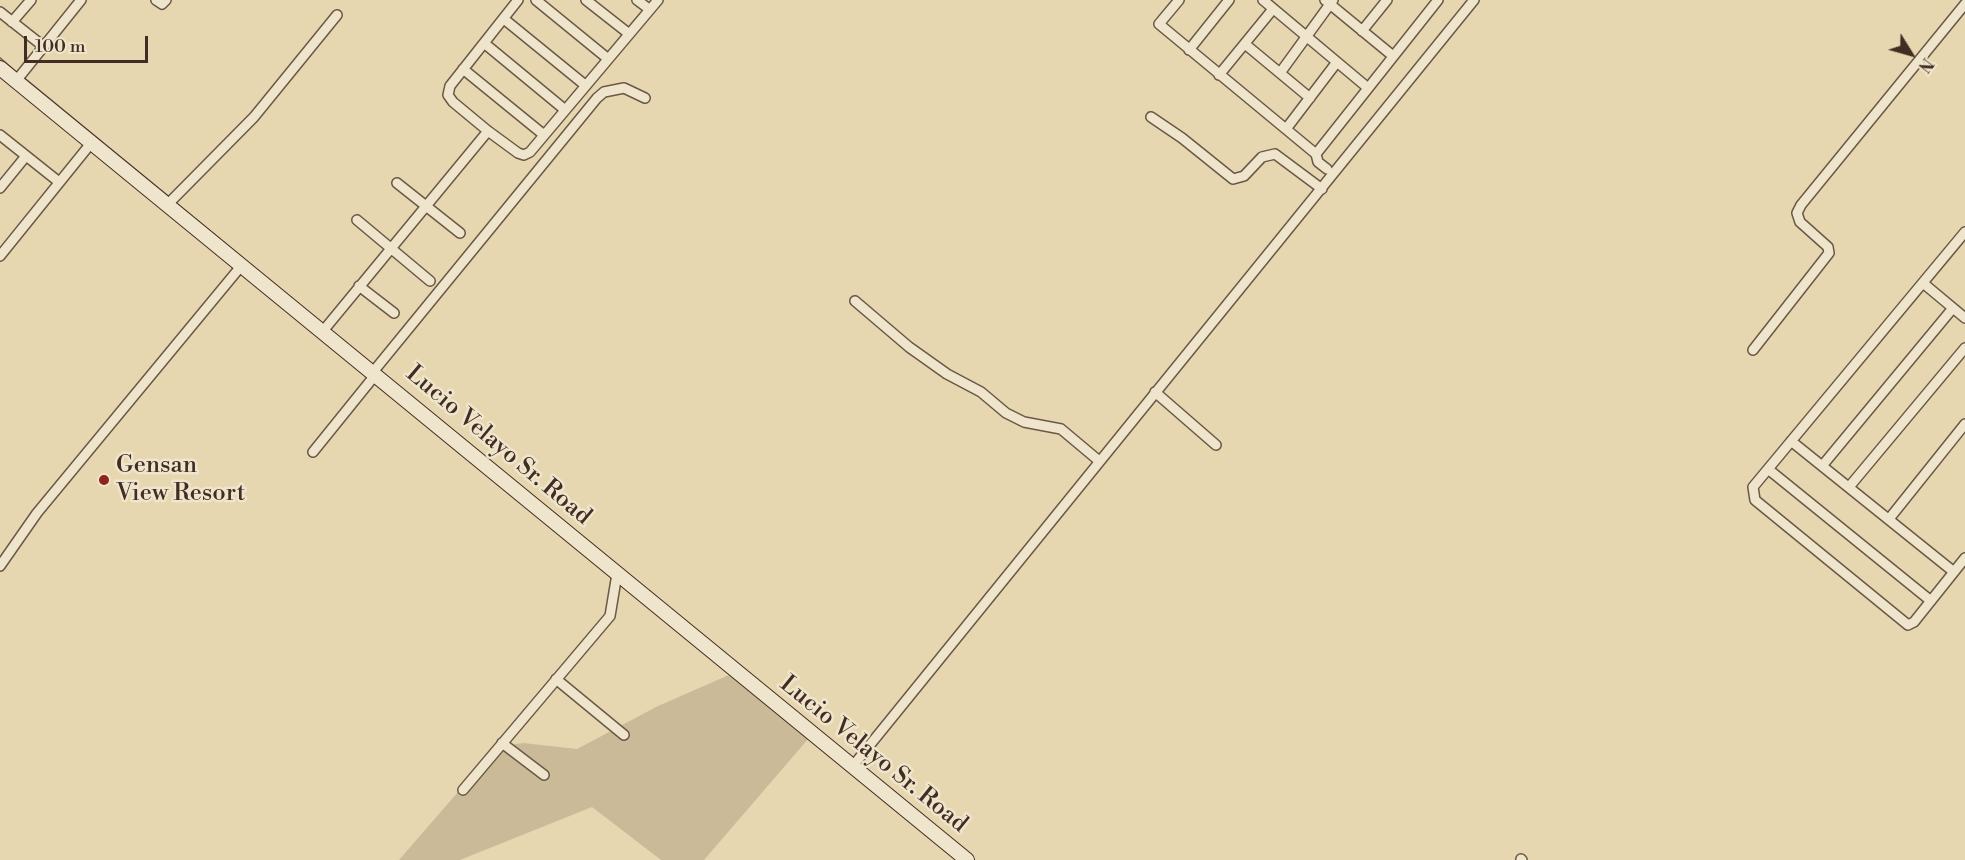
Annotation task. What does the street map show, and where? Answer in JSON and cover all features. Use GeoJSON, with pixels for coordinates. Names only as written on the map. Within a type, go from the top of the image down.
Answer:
{"type":"FeatureCollection","features":[{"type":"Feature","properties":{"kind":"main road","name":"Lucio Velayo Sr. Road"},"geometry":{"type":"LineString","coordinates":[[0,68],[242,265],[325,329],[617,574],[967,860]]}},
{"type":"Feature","properties":{"kind":"street"},"geometry":{"type":"LineString","coordinates":[[12,22],[31,0]]}},
{"type":"Feature","properties":{"kind":"street"},"geometry":{"type":"LineString","coordinates":[[16,81],[81,0]]}},
{"type":"Feature","properties":{"kind":"street"},"geometry":{"type":"LineString","coordinates":[[156,0],[162,3],[166,0]]}},
{"type":"Feature","properties":{"kind":"street"},"geometry":{"type":"LineString","coordinates":[[518,0],[450,86],[450,98],[488,131],[524,155],[544,135],[658,0]]}},
{"type":"Feature","properties":{"kind":"street"},"geometry":{"type":"LineString","coordinates":[[536,0],[607,58]]}},
{"type":"Feature","properties":{"kind":"street"},"geometry":{"type":"LineString","coordinates":[[586,0],[628,33]]}},
{"type":"Feature","properties":{"kind":"street"},"geometry":{"type":"LineString","coordinates":[[638,0],[649,9]]}},
{"type":"Feature","properties":{"kind":"street"},"geometry":{"type":"LineString","coordinates":[[1179,0],[1159,24],[1316,154],[1318,162],[1327,169]]}},
{"type":"Feature","properties":{"kind":"street"},"geometry":{"type":"LineString","coordinates":[[1189,50],[1229,0]]}},
{"type":"Feature","properties":{"kind":"street"},"geometry":{"type":"LineString","coordinates":[[1263,0],[1368,88]]}},
{"type":"Feature","properties":{"kind":"street"},"geometry":{"type":"LineString","coordinates":[[1362,31],[1387,0]]}},
{"type":"Feature","properties":{"kind":"street"},"geometry":{"type":"LineString","coordinates":[[1316,154],[1438,0]]}},
{"type":"Feature","properties":{"kind":"street"},"geometry":{"type":"LineString","coordinates":[[852,767],[1098,460],[1322,189],[1474,0]]}},
{"type":"Feature","properties":{"kind":"street"},"geometry":{"type":"LineString","coordinates":[[1280,73],[1329,1],[1393,56]]}},
{"type":"Feature","properties":{"kind":"street"},"geometry":{"type":"LineString","coordinates":[[1753,350],[1829,253],[1828,247],[1797,218],[1801,205],[1965,4]]}},
{"type":"Feature","properties":{"kind":"street"},"geometry":{"type":"LineString","coordinates":[[1220,75],[1273,9]]}},
{"type":"Feature","properties":{"kind":"street"},"geometry":{"type":"LineString","coordinates":[[0,12],[43,46]]}},
{"type":"Feature","properties":{"kind":"street"},"geometry":{"type":"LineString","coordinates":[[168,204],[254,117],[337,15]]}},
{"type":"Feature","properties":{"kind":"street"},"geometry":{"type":"LineString","coordinates":[[504,19],[585,85]]}},
{"type":"Feature","properties":{"kind":"street"},"geometry":{"type":"LineString","coordinates":[[484,44],[564,109]]}},
{"type":"Feature","properties":{"kind":"street"},"geometry":{"type":"LineString","coordinates":[[1245,44],[1310,98]]}},
{"type":"Feature","properties":{"kind":"street"},"geometry":{"type":"LineString","coordinates":[[1286,129],[1337,63]]}},
{"type":"Feature","properties":{"kind":"street"},"geometry":{"type":"LineString","coordinates":[[464,69],[544,135]]}},
{"type":"Feature","properties":{"kind":"street"},"geometry":{"type":"LineString","coordinates":[[313,452],[375,370],[597,98],[604,92],[624,88],[645,98]]}},
{"type":"Feature","properties":{"kind":"street"},"geometry":{"type":"LineString","coordinates":[[1151,117],[1188,142],[1233,179],[1244,176],[1262,157],[1275,154],[1322,189]]}},
{"type":"Feature","properties":{"kind":"street"},"geometry":{"type":"LineString","coordinates":[[325,329],[390,247],[488,131]]}},
{"type":"Feature","properties":{"kind":"street"},"geometry":{"type":"LineString","coordinates":[[0,135],[59,182]]}},
{"type":"Feature","properties":{"kind":"street"},"geometry":{"type":"LineString","coordinates":[[0,256],[92,142]]}},
{"type":"Feature","properties":{"kind":"street"},"geometry":{"type":"LineString","coordinates":[[0,188],[26,156]]}},
{"type":"Feature","properties":{"kind":"street"},"geometry":{"type":"LineString","coordinates":[[397,183],[460,233]]}},
{"type":"Feature","properties":{"kind":"street"},"geometry":{"type":"LineString","coordinates":[[357,220],[430,281]]}},
{"type":"Feature","properties":{"kind":"street"},"geometry":{"type":"LineString","coordinates":[[1965,232],[1753,488],[1755,500],[1899,620],[1910,625],[1965,558]]}},
{"type":"Feature","properties":{"kind":"street"},"geometry":{"type":"LineString","coordinates":[[0,567],[37,513],[242,265]]}},
{"type":"Feature","properties":{"kind":"street"},"geometry":{"type":"LineString","coordinates":[[1923,283],[1965,318]]}},
{"type":"Feature","properties":{"kind":"street"},"geometry":{"type":"LineString","coordinates":[[359,286],[394,313]]}},
{"type":"Feature","properties":{"kind":"street"},"geometry":{"type":"LineString","coordinates":[[855,301],[909,347],[946,374],[981,392],[1006,414],[1024,422],[1061,429],[1098,460]]}},
{"type":"Feature","properties":{"kind":"street"},"geometry":{"type":"LineString","coordinates":[[1822,466],[1953,308]]}},
{"type":"Feature","properties":{"kind":"street"},"geometry":{"type":"LineString","coordinates":[[1849,488],[1965,348]]}},
{"type":"Feature","properties":{"kind":"street"},"geometry":{"type":"LineString","coordinates":[[1155,392],[1216,445]]}},
{"type":"Feature","properties":{"kind":"street"},"geometry":{"type":"LineString","coordinates":[[1889,519],[1965,424]]}},
{"type":"Feature","properties":{"kind":"street"},"geometry":{"type":"LineString","coordinates":[[1791,441],[1954,572]]}},
{"type":"Feature","properties":{"kind":"street"},"geometry":{"type":"LineString","coordinates":[[1768,469],[1931,601]]}},
{"type":"Feature","properties":{"kind":"street"},"geometry":{"type":"LineString","coordinates":[[463,790],[610,616],[617,574]]}},
{"type":"Feature","properties":{"kind":"street"},"geometry":{"type":"LineString","coordinates":[[556,679],[624,735]]}},
{"type":"Feature","properties":{"kind":"street"},"geometry":{"type":"LineString","coordinates":[[502,743],[544,775]]}},
{"type":"Feature","properties":{"kind":"shaded area"},"geometry":{"type":"Polygon","coordinates":[[[729,675],[809,738],[704,860],[661,860],[592,807],[460,860],[399,860],[497,747],[523,743],[577,749],[658,706],[729,675]]]}},
{"type":"Feature","properties":{"kind":"waterway"},"geometry":{"type":"LineString","coordinates":[[0,58],[16,72]]}},
{"type":"Feature","properties":{"kind":"waterway"},"geometry":{"type":"LineString","coordinates":[[24,78],[169,197]]}},
{"type":"Feature","properties":{"kind":"waterway"},"geometry":{"type":"LineString","coordinates":[[176,203],[314,317]]}},
{"type":"Feature","properties":{"kind":"place","name":"Gensan View Resort"},"geometry":{"type":"Point","coordinates":[104,480]}}]}
